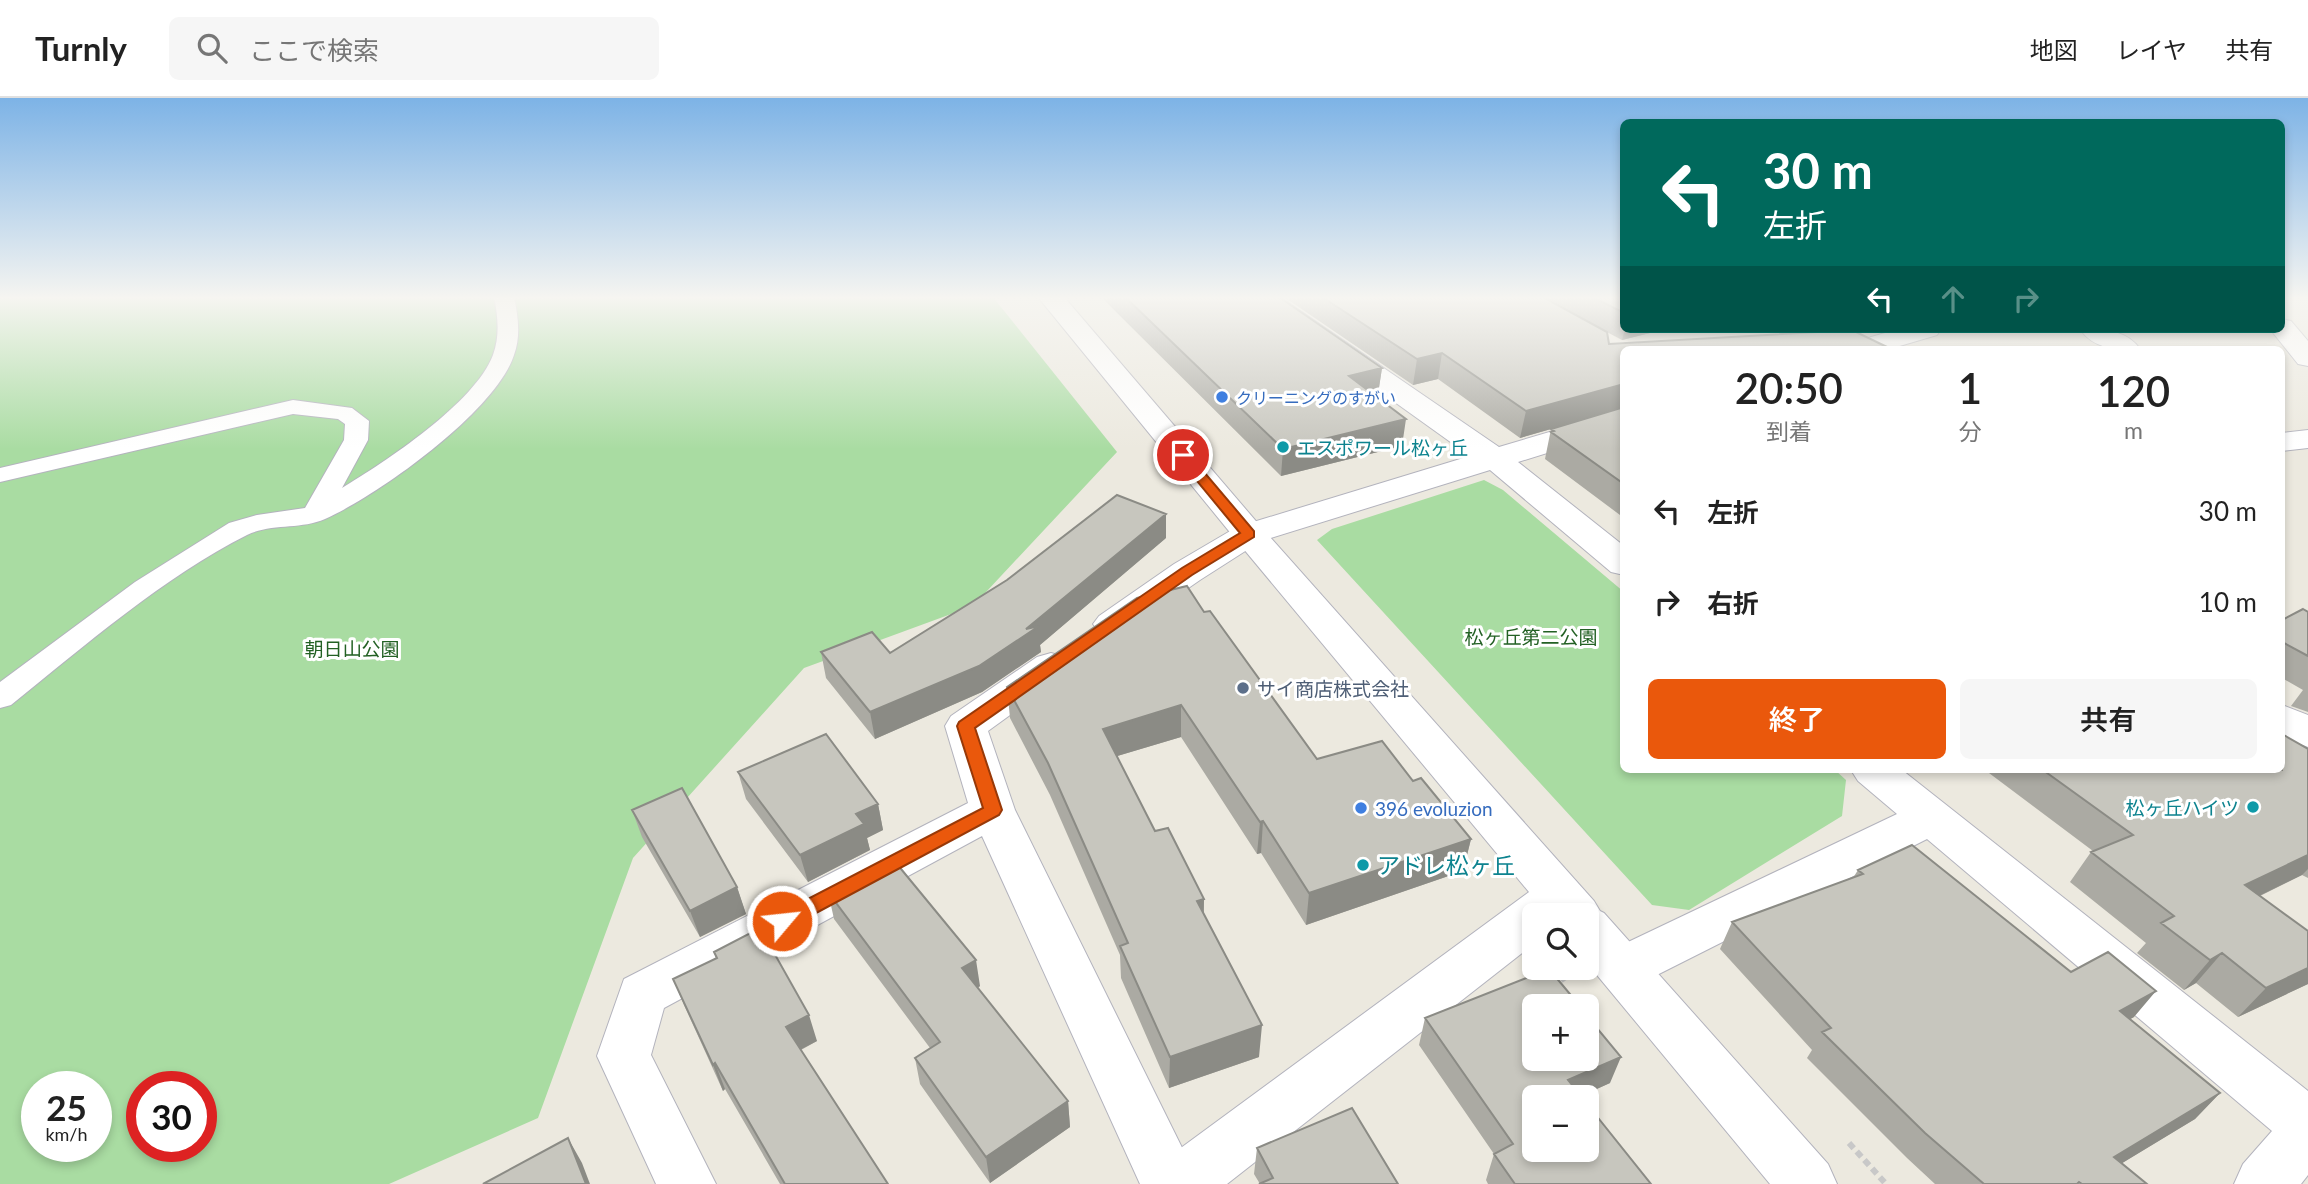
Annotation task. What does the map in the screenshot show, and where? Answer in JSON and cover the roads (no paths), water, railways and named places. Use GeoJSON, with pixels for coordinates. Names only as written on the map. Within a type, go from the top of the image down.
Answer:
{"type":"FeatureCollection","features":[{"type":"Feature","properties":{"kind":"street"},"geometry":{"type":"LineString","coordinates":[[1093,348],[1249,534],[1566,903]]}},
{"type":"Feature","properties":{"kind":"street"},"geometry":{"type":"LineString","coordinates":[[1336,348],[1494,458],[1620,561]]}},
{"type":"Feature","properties":{"kind":"street"},"geometry":{"type":"LineString","coordinates":[[1170,1184],[993,810],[965,726],[1187,572],[1249,534],[1620,420]]}},
{"type":"Feature","properties":{"kind":"street"},"geometry":{"type":"LineString","coordinates":[[2285,442],[2308,439]]}},
{"type":"Feature","properties":{"kind":"street"},"geometry":{"type":"LineString","coordinates":[[2285,721],[2308,733]]}},
{"type":"Feature","properties":{"kind":"street"},"geometry":{"type":"LineString","coordinates":[[1877,773],[2308,1126]]}},
{"type":"Feature","properties":{"kind":"street"},"geometry":{"type":"LineString","coordinates":[[686,1184],[624,1056],[642,995],[993,810]]}},
{"type":"Feature","properties":{"kind":"street"},"geometry":{"type":"LineString","coordinates":[[1623,968],[1931,817]]}},
{"type":"Feature","properties":{"kind":"street"},"geometry":{"type":"LineString","coordinates":[[1599,940],[1807,1184]]}},
{"type":"Feature","properties":{"kind":"street"},"geometry":{"type":"LineString","coordinates":[[1180,1184],[1522,949]]}},
{"type":"Feature","properties":{"kind":"street"},"geometry":{"type":"LineString","coordinates":[[2264,1184],[2308,1131]]}},
{"type":"Feature","properties":{"kind":"lane"},"geometry":{"type":"LineString","coordinates":[[0,698],[100,619],[242,527],[314,514],[390,467],[437,432],[477,396],[500,365],[504,348]]}},
{"type":"Feature","properties":{"kind":"lane"},"geometry":{"type":"LineString","coordinates":[[0,475],[293,407],[344,413],[357,421],[356,440],[314,514]]}},
{"type":"Feature","properties":{"kind":"place","name":"クリーニングのすがい"},"geometry":{"type":"Point","coordinates":[1222,397]}},
{"type":"Feature","properties":{"kind":"place","name":"エスポワール松ヶ丘"},"geometry":{"type":"Point","coordinates":[1283,447]}},
{"type":"Feature","properties":{"kind":"place","name":"サイ商店株式会社"},"geometry":{"type":"Point","coordinates":[1243,688]}},
{"type":"Feature","properties":{"kind":"place","name":"松ヶ丘ハイツ"},"geometry":{"type":"Point","coordinates":[2253,807]}},
{"type":"Feature","properties":{"kind":"place","name":"396 evoluzion"},"geometry":{"type":"Point","coordinates":[1361,808]}},
{"type":"Feature","properties":{"kind":"place","name":"アドレ松ヶ丘"},"geometry":{"type":"Point","coordinates":[1363,865]}},
{"type":"Feature","properties":{"kind":"park label","name":"松ヶ丘第二公園"},"geometry":{"type":"Point","coordinates":[1531,636]}},
{"type":"Feature","properties":{"kind":"park label","name":"朝日山公園"},"geometry":{"type":"Point","coordinates":[352,648]}}]}
